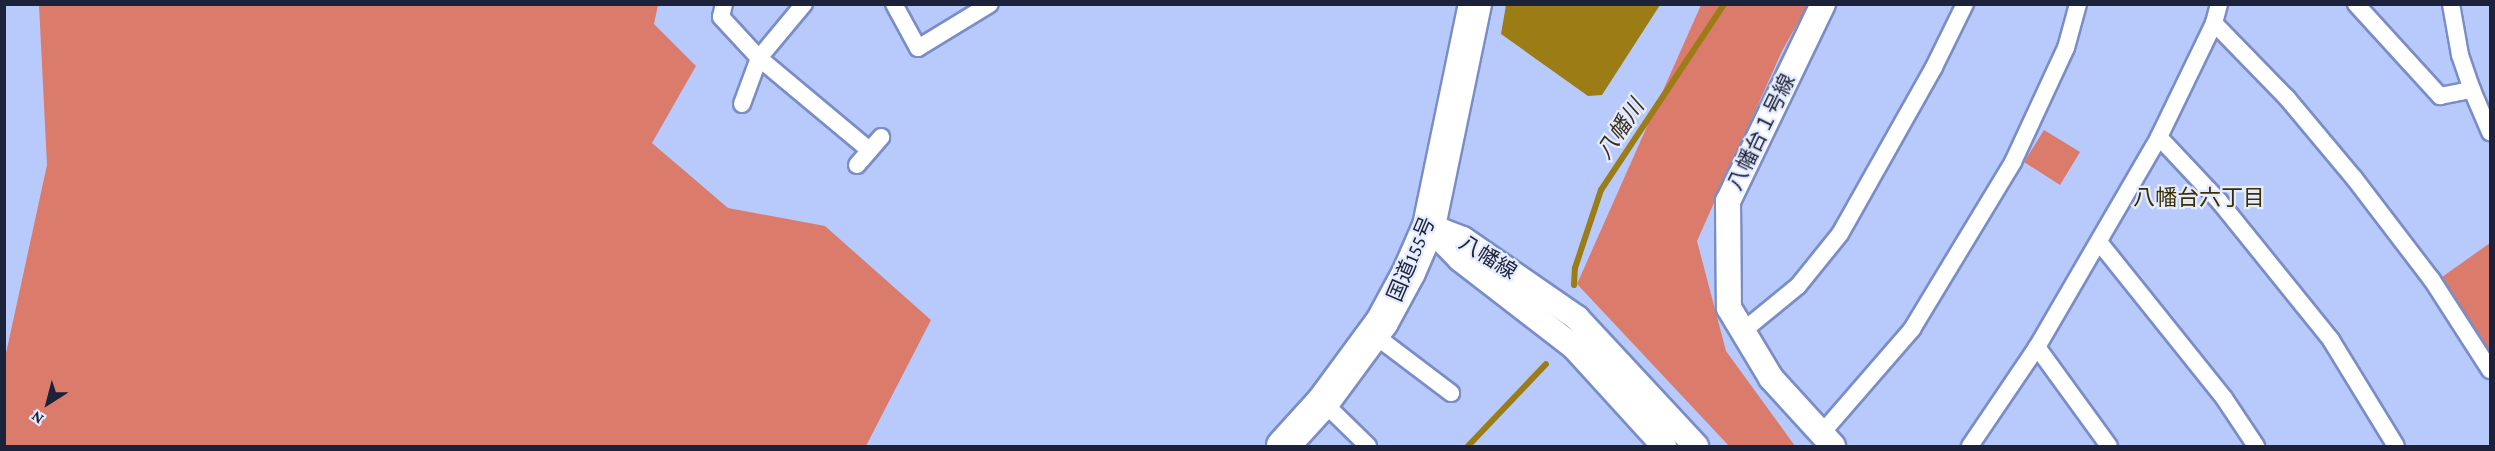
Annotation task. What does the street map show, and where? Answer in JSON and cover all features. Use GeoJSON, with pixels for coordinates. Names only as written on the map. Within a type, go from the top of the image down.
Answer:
{"type":"FeatureCollection","features":[{"type":"Feature","properties":{"kind":"highway","name":"国道155号"},"geometry":{"type":"LineString","coordinates":[[1283,447],[1323,402],[1373,334],[1409,272],[1429,226],[1475,4]]}},
{"type":"Feature","properties":{"kind":"street"},"geometry":{"type":"LineString","coordinates":[[724,4],[721,17],[759,58],[869,150]]}},
{"type":"Feature","properties":{"kind":"street"},"geometry":{"type":"LineString","coordinates":[[742,104],[759,58],[804,4]]}},
{"type":"Feature","properties":{"kind":"street"},"geometry":{"type":"LineString","coordinates":[[894,4],[918,48],[990,4]]}},
{"type":"Feature","properties":{"kind":"street","name":"八幡台１号線"},"geometry":{"type":"LineString","coordinates":[[1823,4],[1728,201],[1729,308],[1771,378],[1827,440]]}},
{"type":"Feature","properties":{"kind":"street"},"geometry":{"type":"LineString","coordinates":[[1743,331],[1798,286],[1840,234],[1929,76],[1965,4]]}},
{"type":"Feature","properties":{"kind":"street"},"geometry":{"type":"LineString","coordinates":[[1827,440],[1912,329],[2007,172],[2066,48],[2078,4]]}},
{"type":"Feature","properties":{"kind":"street"},"geometry":{"type":"LineString","coordinates":[[1970,447],[2037,347],[2159,137],[2214,24],[2219,4]]}},
{"type":"Feature","properties":{"kind":"street"},"geometry":{"type":"LineString","coordinates":[[2356,4],[2440,96],[2472,90]]}},
{"type":"Feature","properties":{"kind":"street"},"geometry":{"type":"LineString","coordinates":[[2451,4],[2460,54],[2490,132]]}},
{"type":"Feature","properties":{"kind":"street"},"geometry":{"type":"LineString","coordinates":[[2214,24],[2287,98],[2355,178],[2432,280],[2490,370]]}},
{"type":"Feature","properties":{"kind":"street"},"geometry":{"type":"LineString","coordinates":[[857,165],[881,137]]}},
{"type":"Feature","properties":{"kind":"street"},"geometry":{"type":"LineString","coordinates":[[2159,137],[2218,201],[2331,340],[2396,447]]}},
{"type":"Feature","properties":{"kind":"street","name":"八幡線"},"geometry":{"type":"LineString","coordinates":[[1429,226],[1460,259],[1574,347],[1664,447]]}},
{"type":"Feature","properties":{"kind":"street","name":"八幡線"},"geometry":{"type":"LineString","coordinates":[[1429,226],[1463,239],[1576,318],[1696,447]]}},
{"type":"Feature","properties":{"kind":"street"},"geometry":{"type":"LineString","coordinates":[[2099,242],[2224,398],[2256,447]]}},
{"type":"Feature","properties":{"kind":"street"},"geometry":{"type":"LineString","coordinates":[[1373,334],[1450,393]]}},
{"type":"Feature","properties":{"kind":"street"},"geometry":{"type":"LineString","coordinates":[[2037,347],[2109,447]]}},
{"type":"Feature","properties":{"kind":"street"},"geometry":{"type":"LineString","coordinates":[[1323,402],[1368,447]]}},
{"type":"Feature","properties":{"kind":"shaded area"},"geometry":{"type":"Polygon","coordinates":[[[1506,4],[1660,5],[1602,95],[1588,96],[1501,34],[1506,4]]]}},
{"type":"Feature","properties":{"kind":"shaded area"},"geometry":{"type":"Polygon","coordinates":[[[39,5],[658,5],[654,24],[696,66],[652,143],[728,208],[825,226],[931,320],[866,446],[5,446],[5,358],[47,165],[39,5]]]}},
{"type":"Feature","properties":{"kind":"shaded area"},"geometry":{"type":"Polygon","coordinates":[[[1701,5],[1808,5],[1782,51],[1697,241],[1726,351],[1795,446],[1729,446],[1577,284],[1701,5]]]}},
{"type":"Feature","properties":{"kind":"shaded area"},"geometry":{"type":"Polygon","coordinates":[[[2044,130],[2080,152],[2060,185],[2024,162],[2044,130]]]}},
{"type":"Feature","properties":{"kind":"shaded area"},"geometry":{"type":"Polygon","coordinates":[[[2490,243],[2490,352],[2442,277],[2490,243]]]}},
{"type":"Feature","properties":{"kind":"waterway","name":"八幡川"},"geometry":{"type":"LineString","coordinates":[[1574,285],[1575,268],[1601,190],[1724,4]]}},
{"type":"Feature","properties":{"kind":"waterway","name":"八幡川"},"geometry":{"type":"LineString","coordinates":[[1468,446],[1546,364]]}},
{"type":"Feature","properties":{"kind":"district","name":"八幡台六丁目"},"geometry":{"type":"Point","coordinates":[2199,198]}}]}
